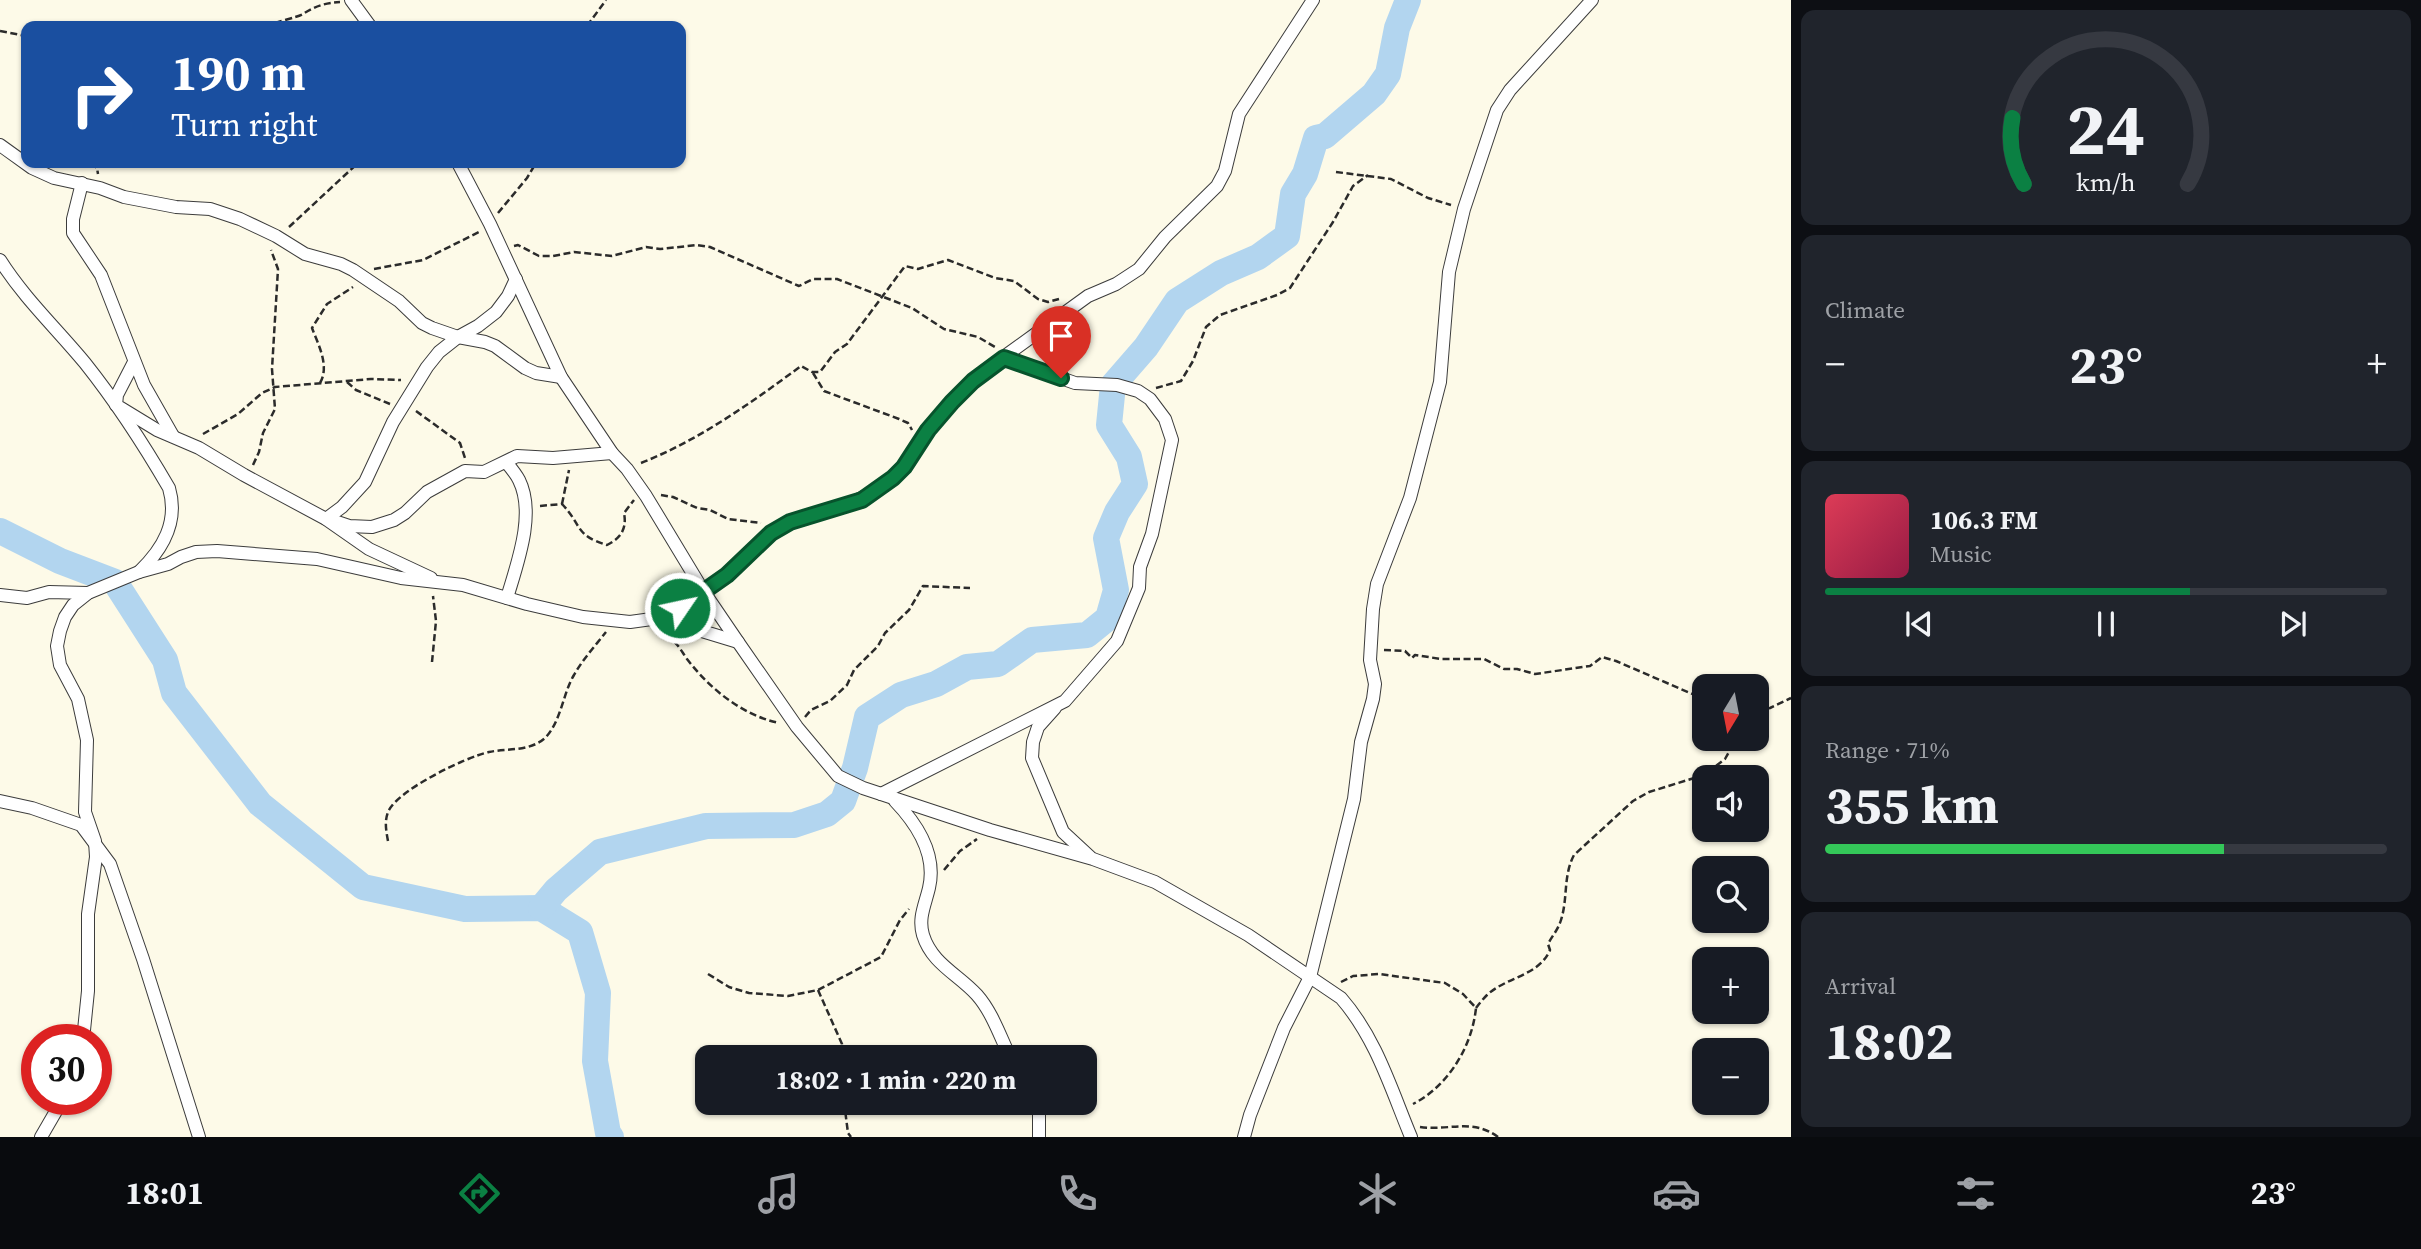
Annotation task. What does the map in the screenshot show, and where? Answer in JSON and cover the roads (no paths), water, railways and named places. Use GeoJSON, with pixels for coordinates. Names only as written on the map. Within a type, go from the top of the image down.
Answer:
{"type":"FeatureCollection","features":[{"type":"Feature","properties":{"kind":"street"},"geometry":{"type":"LineString","coordinates":[[85,1024],[88,991],[88,914],[96,857],[85,812],[87,740],[78,699],[60,665],[57,646],[65,617],[73,605],[88,593],[139,572],[196,552],[217,551],[317,559],[373,572],[482,590],[562,613],[615,621],[644,622],[659,618],[727,575],[755,546],[781,527],[846,506],[879,489],[904,467],[952,402],[973,381],[1088,296],[1116,284],[1139,269],[1165,237],[1206,199],[1226,171],[1239,114],[1313,0]]}},
{"type":"Feature","properties":{"kind":"street"},"geometry":{"type":"LineString","coordinates":[[1244,1137],[1284,1028],[1310,977],[1354,799],[1361,742],[1375,684],[1370,649],[1377,584],[1410,498],[1440,382],[1449,272],[1464,209],[1497,110],[1510,90],[1592,0]]}},
{"type":"Feature","properties":{"kind":"street"},"geometry":{"type":"LineString","coordinates":[[351,1],[366,21]]}},
{"type":"Feature","properties":{"kind":"street"},"geometry":{"type":"LineString","coordinates":[[0,145],[21,160]]}},
{"type":"Feature","properties":{"kind":"street"},"geometry":{"type":"LineString","coordinates":[[32,168],[54,178],[82,183],[124,197],[219,211],[265,231],[305,254],[341,264],[365,277],[399,301],[422,323],[458,337],[495,346],[536,373],[561,377]]}},
{"type":"Feature","properties":{"kind":"street"},"geometry":{"type":"LineString","coordinates":[[461,168],[490,224],[561,377],[612,453],[627,469],[737,642],[797,727],[838,776],[863,788],[990,830],[1132,872],[1182,895],[1248,935],[1341,998],[1372,1042],[1409,1131]]}},
{"type":"Feature","properties":{"kind":"street"},"geometry":{"type":"LineString","coordinates":[[82,183],[73,219],[73,233],[101,275],[150,397],[178,438]]}},
{"type":"Feature","properties":{"kind":"street"},"geometry":{"type":"LineString","coordinates":[[0,260],[17,286],[56,329],[116,405],[169,488],[173,502],[172,517],[164,542],[139,572]]}},
{"type":"Feature","properties":{"kind":"street"},"geometry":{"type":"LineString","coordinates":[[326,519],[342,507],[365,482],[403,404],[439,352],[496,312],[516,279]]}},
{"type":"Feature","properties":{"kind":"street"},"geometry":{"type":"LineString","coordinates":[[887,796],[1065,701],[1116,641],[1139,588],[1140,567],[1152,534],[1172,440],[1165,419],[1150,399],[1138,391],[1117,385],[1075,383],[1004,358]]}},
{"type":"Feature","properties":{"kind":"street"},"geometry":{"type":"LineString","coordinates":[[116,405],[117,395],[134,362]]}},
{"type":"Feature","properties":{"kind":"street"},"geometry":{"type":"LineString","coordinates":[[116,405],[157,430],[178,438],[326,519],[369,549],[438,583]]}},
{"type":"Feature","properties":{"kind":"street"},"geometry":{"type":"LineString","coordinates":[[326,519],[349,526],[372,527],[394,520],[426,492],[465,471],[484,472],[517,456],[553,458],[612,453]]}},
{"type":"Feature","properties":{"kind":"street"},"geometry":{"type":"LineString","coordinates":[[506,462],[520,481],[526,507],[521,549],[507,598]]}},
{"type":"Feature","properties":{"kind":"street"},"geometry":{"type":"LineString","coordinates":[[0,595],[27,598],[49,592],[88,593]]}},
{"type":"Feature","properties":{"kind":"street"},"geometry":{"type":"LineString","coordinates":[[659,618],[737,642]]}},
{"type":"Feature","properties":{"kind":"street"},"geometry":{"type":"LineString","coordinates":[[1059,704],[1038,727],[1032,758],[1063,832],[1093,859]]}},
{"type":"Feature","properties":{"kind":"street"},"geometry":{"type":"LineString","coordinates":[[887,796],[912,819],[924,838],[929,860],[930,886],[920,924],[923,937],[946,970],[975,992],[986,1006],[1004,1045]]}},
{"type":"Feature","properties":{"kind":"street"},"geometry":{"type":"LineString","coordinates":[[0,801],[33,808],[81,825],[110,864],[199,1137]]}},
{"type":"Feature","properties":{"kind":"street"},"geometry":{"type":"LineString","coordinates":[[41,1137],[54,1115]]}},
{"type":"Feature","properties":{"kind":"street"},"geometry":{"type":"LineString","coordinates":[[1039,1115],[1039,1137]]}},
{"type":"Feature","properties":{"kind":"waterway"},"geometry":{"type":"LineString","coordinates":[[541,908],[556,890],[600,852],[706,826],[794,825],[827,814],[843,801],[855,768],[867,717],[901,695],[936,684],[967,667],[998,664],[1032,640],[1087,635],[1108,618],[1116,590],[1106,538],[1117,512],[1135,484],[1129,457],[1109,425],[1113,385],[1146,347],[1177,301],[1221,273],[1258,257],[1287,236],[1293,194],[1305,174],[1316,138],[1325,136],[1374,94],[1388,74],[1397,28],[1408,0]]}},
{"type":"Feature","properties":{"kind":"waterway"},"geometry":{"type":"LineString","coordinates":[[0,531],[60,561],[115,582],[165,660],[174,693],[260,804],[363,887],[465,909],[541,908],[580,932],[598,993],[595,1061],[608,1133],[611,1137]]}}]}
